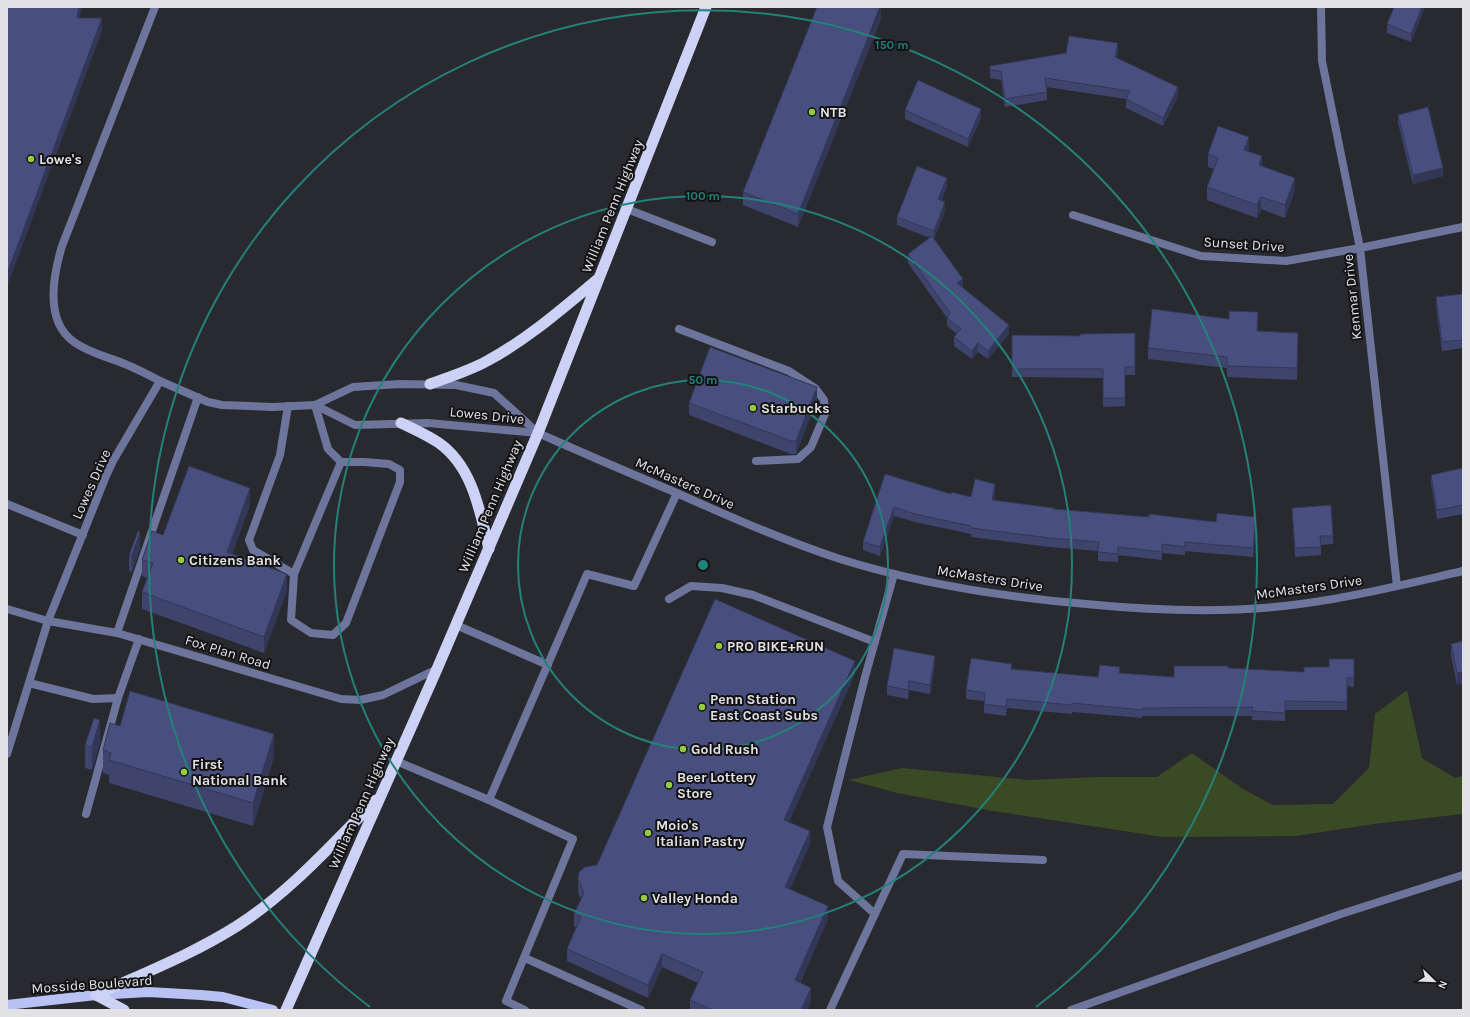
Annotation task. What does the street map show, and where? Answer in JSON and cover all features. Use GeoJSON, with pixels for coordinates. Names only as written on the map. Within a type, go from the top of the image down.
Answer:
{"type":"FeatureCollection","features":[{"type":"Feature","properties":{"kind":"highway","name":"William Penn Highway"},"geometry":{"type":"LineString","coordinates":[[286,1010],[437,670],[538,433],[706,7]]}},
{"type":"Feature","properties":{"kind":"highway"},"geometry":{"type":"LineString","coordinates":[[430,384],[466,371],[486,362],[504,351],[534,330],[599,278]]}},
{"type":"Feature","properties":{"kind":"highway"},"geometry":{"type":"LineString","coordinates":[[401,423],[440,444],[459,463],[474,492],[489,549]]}},
{"type":"Feature","properties":{"kind":"highway"},"geometry":{"type":"LineString","coordinates":[[96,995],[187,954],[238,925],[291,886],[381,796]]}},
{"type":"Feature","properties":{"kind":"highway"},"geometry":{"type":"LineString","coordinates":[[96,995],[124,1010]]}},
{"type":"Feature","properties":{"kind":"main road","name":"Mosside Boulevard"},"geometry":{"type":"LineString","coordinates":[[7,1005],[96,995],[148,992],[223,997],[273,1010]]}},
{"type":"Feature","properties":{"kind":"street"},"geometry":{"type":"LineString","coordinates":[[155,7],[62,246],[55,271],[54,306],[58,320],[66,334],[74,342],[84,348],[125,364],[160,381]]}},
{"type":"Feature","properties":{"kind":"street","name":"Kenmar Drive"},"geometry":{"type":"LineString","coordinates":[[1321,7],[1322,61],[1360,248],[1397,586]]}},
{"type":"Feature","properties":{"kind":"street"},"geometry":{"type":"LineString","coordinates":[[627,209],[712,242]]}},
{"type":"Feature","properties":{"kind":"street","name":"Sunset Drive"},"geometry":{"type":"LineString","coordinates":[[1073,215],[1201,256],[1286,262],[1463,227]]}},
{"type":"Feature","properties":{"kind":"street"},"geometry":{"type":"LineString","coordinates":[[679,329],[789,371],[815,388],[824,400],[825,414],[811,447],[798,459],[756,461]]}},
{"type":"Feature","properties":{"kind":"street","name":"Lowes Drive"},"geometry":{"type":"LineString","coordinates":[[7,754],[48,621],[113,461],[160,381],[208,402],[222,404],[288,406],[315,405],[353,387],[430,384],[456,385],[494,392],[538,433]]}},
{"type":"Feature","properties":{"kind":"street"},"geometry":{"type":"LineString","coordinates":[[117,633],[198,398]]}},
{"type":"Feature","properties":{"kind":"street"},"geometry":{"type":"LineString","coordinates":[[315,405],[328,449],[341,462],[389,464],[400,470],[400,482],[346,623],[333,635],[311,633],[291,620],[294,574],[341,462]]}},
{"type":"Feature","properties":{"kind":"street","name":"Lowes Drive"},"geometry":{"type":"LineString","coordinates":[[315,405],[354,425],[401,423],[451,424],[476,428],[538,433]]}},
{"type":"Feature","properties":{"kind":"street"},"geometry":{"type":"LineString","coordinates":[[288,406],[280,455],[249,540],[254,550],[294,574]]}},
{"type":"Feature","properties":{"kind":"street","name":"McMasters Drive"},"geometry":{"type":"LineString","coordinates":[[538,433],[793,543],[894,574],[1007,596],[1121,607],[1174,610],[1225,610],[1273,607],[1329,600],[1463,571]]}},
{"type":"Feature","properties":{"kind":"street"},"geometry":{"type":"LineString","coordinates":[[489,800],[587,574],[634,586],[677,493]]}},
{"type":"Feature","properties":{"kind":"street"},"geometry":{"type":"LineString","coordinates":[[7,504],[83,535]]}},
{"type":"Feature","properties":{"kind":"street"},"geometry":{"type":"LineString","coordinates":[[875,914],[838,881],[826,827],[894,574]]}},
{"type":"Feature","properties":{"kind":"street"},"geometry":{"type":"LineString","coordinates":[[669,599],[691,586],[722,588],[753,595],[875,642]]}},
{"type":"Feature","properties":{"kind":"street","name":"Fox Plan Road"},"geometry":{"type":"LineString","coordinates":[[7,609],[48,621],[117,633],[315,692],[346,699],[360,700],[383,695],[437,670]]}},
{"type":"Feature","properties":{"kind":"street"},"geometry":{"type":"LineString","coordinates":[[456,624],[548,665]]}},
{"type":"Feature","properties":{"kind":"street"},"geometry":{"type":"LineString","coordinates":[[86,814],[118,698],[139,639]]}},
{"type":"Feature","properties":{"kind":"street"},"geometry":{"type":"LineString","coordinates":[[29,683],[93,699],[118,698]]}},
{"type":"Feature","properties":{"kind":"street"},"geometry":{"type":"LineString","coordinates":[[396,761],[489,800],[573,839],[506,1001],[525,1010]]}},
{"type":"Feature","properties":{"kind":"street"},"geometry":{"type":"LineString","coordinates":[[830,1010],[903,854],[1043,860]]}},
{"type":"Feature","properties":{"kind":"street"},"geometry":{"type":"LineString","coordinates":[[1071,1010],[1341,914],[1463,876]]}},
{"type":"Feature","properties":{"kind":"street"},"geometry":{"type":"LineString","coordinates":[[525,958],[641,1010]]}},
{"type":"Feature","properties":{"kind":"green space"},"geometry":{"type":"Polygon","coordinates":[[[1407,690],[1422,758],[1455,778],[1463,776],[1463,814],[1374,824],[1296,836],[1163,837],[993,811],[897,793],[849,780],[902,768],[1029,780],[1097,777],[1157,777],[1192,753],[1243,789],[1273,805],[1333,804],[1369,768],[1375,714],[1407,690]]]}},
{"type":"Feature","properties":{"kind":"building","name":"Lowe's"},"geometry":{"type":"Polygon","coordinates":[[[7,7],[79,7],[77,18],[102,18],[7,274],[7,7]]]}},
{"type":"Feature","properties":{"kind":"building","name":"NTB"},"geometry":{"type":"Polygon","coordinates":[[[817,7],[880,7],[798,214],[743,192],[817,7]]]}},
{"type":"Feature","properties":{"kind":"building"},"geometry":{"type":"Polygon","coordinates":[[[1394,7],[1422,7],[1411,34],[1387,24],[1394,7]]]}},
{"type":"Feature","properties":{"kind":"building"},"geometry":{"type":"Polygon","coordinates":[[[1069,36],[1118,43],[1115,57],[1178,87],[1163,118],[1126,99],[1130,91],[1045,78],[1047,92],[1005,99],[1001,71],[990,70],[990,66],[1066,53],[1069,36]]]}},
{"type":"Feature","properties":{"kind":"building"},"geometry":{"type":"Polygon","coordinates":[[[918,80],[981,109],[968,139],[905,110],[918,80]]]}},
{"type":"Feature","properties":{"kind":"building"},"geometry":{"type":"Polygon","coordinates":[[[1428,107],[1443,168],[1413,175],[1398,115],[1428,107]]]}},
{"type":"Feature","properties":{"kind":"building"},"geometry":{"type":"Polygon","coordinates":[[[1218,126],[1249,137],[1244,150],[1262,156],[1259,165],[1295,178],[1285,205],[1261,197],[1257,205],[1207,187],[1218,158],[1208,154],[1218,126]]]}},
{"type":"Feature","properties":{"kind":"building"},"geometry":{"type":"Polygon","coordinates":[[[917,166],[947,178],[938,199],[945,202],[934,231],[897,217],[917,166]]]}},
{"type":"Feature","properties":{"kind":"building"},"geometry":{"type":"Polygon","coordinates":[[[932,236],[963,279],[957,283],[1009,325],[988,351],[978,343],[972,351],[954,337],[961,329],[947,318],[950,313],[908,254],[932,236]]]}},
{"type":"Feature","properties":{"kind":"building"},"geometry":{"type":"Polygon","coordinates":[[[1463,294],[1463,340],[1442,342],[1436,297],[1463,294]]]}},
{"type":"Feature","properties":{"kind":"building"},"geometry":{"type":"Polygon","coordinates":[[[1152,309],[1229,319],[1229,311],[1258,312],[1257,331],[1298,333],[1297,368],[1227,366],[1227,357],[1148,348],[1152,309]]]}},
{"type":"Feature","properties":{"kind":"building"},"geometry":{"type":"Polygon","coordinates":[[[1135,333],[1135,367],[1125,367],[1125,398],[1103,398],[1103,369],[1012,369],[1012,335],[1080,336],[1080,334],[1135,333]]]}},
{"type":"Feature","properties":{"kind":"building"},"geometry":{"type":"Polygon","coordinates":[[[710,347],[817,387],[796,441],[791,441],[689,403],[710,347]]]}},
{"type":"Feature","properties":{"kind":"building","name":"Citizens Bank"},"geometry":{"type":"Polygon","coordinates":[[[189,466],[250,488],[227,552],[287,574],[264,637],[142,592],[153,563],[142,560],[152,531],[163,535],[189,466]]]}},
{"type":"Feature","properties":{"kind":"building"},"geometry":{"type":"Polygon","coordinates":[[[1463,468],[1463,505],[1437,510],[1431,475],[1463,468]]]}},
{"type":"Feature","properties":{"kind":"building"},"geometry":{"type":"Polygon","coordinates":[[[885,474],[951,494],[951,492],[971,497],[975,479],[995,484],[992,500],[1054,509],[1149,517],[1149,514],[1216,522],[1217,513],[1256,517],[1253,548],[1185,542],[1185,547],[1162,544],[1162,552],[1118,547],[1118,554],[1098,552],[1099,542],[1050,538],[971,528],[971,526],[915,514],[894,507],[880,547],[863,542],[885,474]]]}},
{"type":"Feature","properties":{"kind":"building"},"geometry":{"type":"Polygon","coordinates":[[[1331,505],[1333,536],[1320,536],[1321,547],[1295,548],[1292,508],[1331,505]]]}},
{"type":"Feature","properties":{"kind":"building"},"geometry":{"type":"Polygon","coordinates":[[[138,531],[140,532],[132,556],[129,555],[138,531]]]}},
{"type":"Feature","properties":{"kind":"building"},"geometry":{"type":"Polygon","coordinates":[[[715,599],[855,661],[784,820],[810,831],[785,887],[828,906],[795,980],[811,988],[801,1010],[713,1010],[690,1000],[703,972],[662,954],[648,985],[567,949],[581,917],[574,914],[584,893],[578,880],[579,872],[585,867],[597,865],[715,599]]]}},
{"type":"Feature","properties":{"kind":"building"},"geometry":{"type":"Polygon","coordinates":[[[1463,641],[1463,672],[1457,673],[1451,644],[1463,641]]]}},
{"type":"Feature","properties":{"kind":"building"},"geometry":{"type":"Polygon","coordinates":[[[894,648],[935,656],[930,685],[909,681],[908,690],[887,686],[894,648]]]}},
{"type":"Feature","properties":{"kind":"building"},"geometry":{"type":"Polygon","coordinates":[[[971,658],[1012,664],[1011,669],[1098,677],[1100,665],[1120,667],[1119,673],[1174,677],[1174,666],[1228,666],[1228,668],[1304,672],[1304,667],[1329,667],[1329,659],[1354,659],[1354,678],[1347,678],[1347,702],[1285,701],[1285,713],[1252,711],[1253,707],[1142,708],[1142,710],[1072,703],[1072,705],[1007,699],[1006,707],[984,704],[985,693],[966,690],[971,658]]]}},
{"type":"Feature","properties":{"kind":"building","name":"First National Bank"},"geometry":{"type":"Polygon","coordinates":[[[130,691],[274,734],[253,803],[109,760],[111,753],[103,750],[110,723],[120,726],[130,691]]]}},
{"type":"Feature","properties":{"kind":"building"},"geometry":{"type":"Polygon","coordinates":[[[94,718],[100,720],[92,747],[85,745],[94,718]]]}},
{"type":"Feature","properties":{"kind":"place","name":"NTB"},"geometry":{"type":"Point","coordinates":[812,112]}},
{"type":"Feature","properties":{"kind":"place","name":"Lowe's"},"geometry":{"type":"Point","coordinates":[31,159]}},
{"type":"Feature","properties":{"kind":"place","name":"Starbucks"},"geometry":{"type":"Point","coordinates":[753,408]}},
{"type":"Feature","properties":{"kind":"place","name":"Citizens Bank"},"geometry":{"type":"Point","coordinates":[181,560]}},
{"type":"Feature","properties":{"kind":"place","name":"PRO BIKE+RUN"},"geometry":{"type":"Point","coordinates":[719,646]}},
{"type":"Feature","properties":{"kind":"place","name":"Penn Station East Coast Subs"},"geometry":{"type":"Point","coordinates":[702,707]}},
{"type":"Feature","properties":{"kind":"place","name":"Gold Rush"},"geometry":{"type":"Point","coordinates":[683,749]}},
{"type":"Feature","properties":{"kind":"place","name":"First National Bank"},"geometry":{"type":"Point","coordinates":[184,772]}},
{"type":"Feature","properties":{"kind":"place","name":"Beer Lottery Store"},"geometry":{"type":"Point","coordinates":[669,785]}},
{"type":"Feature","properties":{"kind":"place","name":"Moio's Italian Pastry"},"geometry":{"type":"Point","coordinates":[648,833]}},
{"type":"Feature","properties":{"kind":"place","name":"Valley Honda"},"geometry":{"type":"Point","coordinates":[644,898]}}]}
